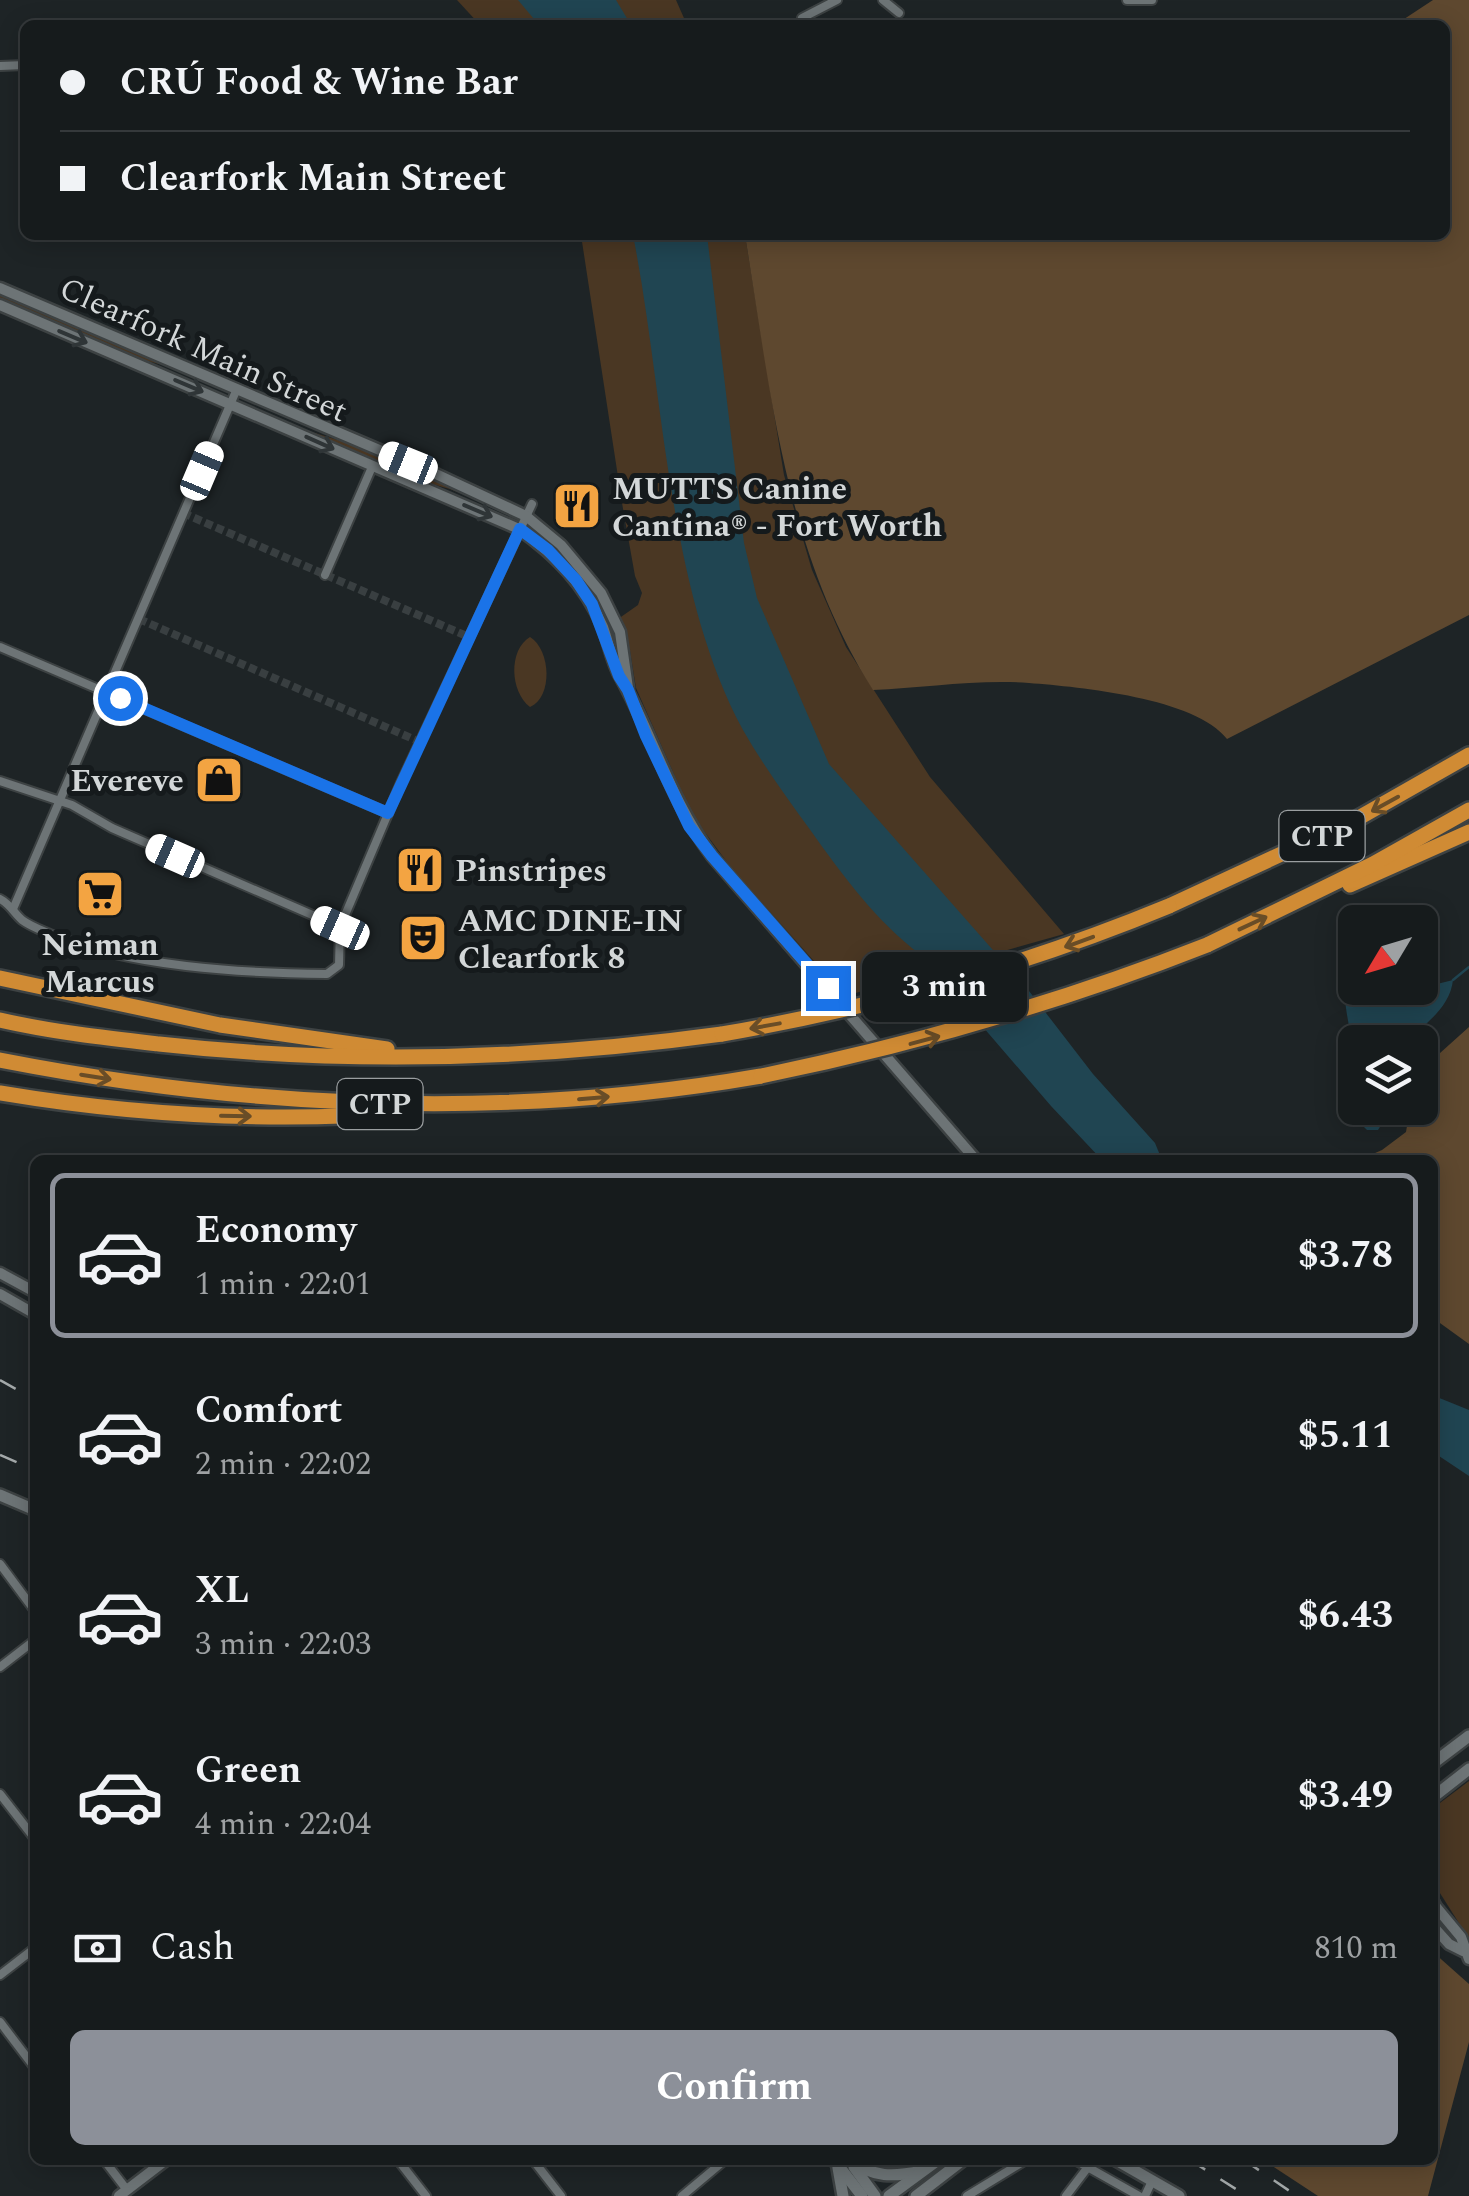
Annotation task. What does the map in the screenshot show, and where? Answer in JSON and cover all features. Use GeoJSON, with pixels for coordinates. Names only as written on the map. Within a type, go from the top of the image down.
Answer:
{"type":"FeatureCollection","features":[{"type":"Feature","properties":{"kind":"highway","name":"CTP"},"geometry":{"type":"LineString","coordinates":[[0,1020],[114,1040],[333,1058],[456,1058],[599,1050],[722,1034],[945,986],[1065,948],[1170,906],[1355,820],[1466,756]]}},
{"type":"Feature","properties":{"kind":"highway","name":"CTP"},"geometry":{"type":"LineString","coordinates":[[0,1060],[141,1085],[374,1104],[551,1102],[644,1094],[761,1076],[894,1048],[1022,1012],[1207,944],[1299,902],[1469,810]]}},
{"type":"Feature","properties":{"kind":"highway"},"geometry":{"type":"LineString","coordinates":[[1299,902],[1370,879],[1469,832]]}},
{"type":"Feature","properties":{"kind":"highway"},"geometry":{"type":"LineString","coordinates":[[0,978],[239,1029],[456,1058]]}},
{"type":"Feature","properties":{"kind":"highway"},"geometry":{"type":"LineString","coordinates":[[0,1093],[160,1114],[286,1118],[354,1117],[551,1102]]}},
{"type":"Feature","properties":{"kind":"main road"},"geometry":{"type":"LineString","coordinates":[[0,1495],[30,1508]]}},
{"type":"Feature","properties":{"kind":"main road"},"geometry":{"type":"LineString","coordinates":[[1438,1759],[1469,1736]]}},
{"type":"Feature","properties":{"kind":"main road"},"geometry":{"type":"LineString","coordinates":[[1438,1793],[1469,1770]]}},
{"type":"Feature","properties":{"kind":"main road"},"geometry":{"type":"LineString","coordinates":[[842,2165],[842,2196]]}},
{"type":"Feature","properties":{"kind":"main road"},"geometry":{"type":"LineString","coordinates":[[844,2165],[862,2196]]}},
{"type":"Feature","properties":{"kind":"main road"},"geometry":{"type":"LineString","coordinates":[[846,2165],[876,2196]]}},
{"type":"Feature","properties":{"kind":"main road"},"geometry":{"type":"LineString","coordinates":[[852,2165],[877,2175],[922,2171]]}},
{"type":"Feature","properties":{"kind":"main road"},"geometry":{"type":"LineString","coordinates":[[889,2196],[931,2165]]}},
{"type":"Feature","properties":{"kind":"main road"},"geometry":{"type":"LineString","coordinates":[[916,2196],[956,2165]]}},
{"type":"Feature","properties":{"kind":"main road"},"geometry":{"type":"LineString","coordinates":[[1124,2165],[1179,2196]]}},
{"type":"Feature","properties":{"kind":"street"},"geometry":{"type":"LineString","coordinates":[[802,18],[837,0]]}},
{"type":"Feature","properties":{"kind":"street"},"geometry":{"type":"LineString","coordinates":[[883,0],[899,13]]}},
{"type":"Feature","properties":{"kind":"street"},"geometry":{"type":"LineString","coordinates":[[1126,0],[1152,0]]}},
{"type":"Feature","properties":{"kind":"street","name":"Clearfork Main Street"},"geometry":{"type":"LineString","coordinates":[[0,288],[526,516],[561,544],[601,593],[620,632],[628,690]]}},
{"type":"Feature","properties":{"kind":"street","name":"Clearfork Main Street"},"geometry":{"type":"LineString","coordinates":[[0,305],[520,529],[548,550],[576,580],[598,616],[619,676],[689,826],[972,1155]]}},
{"type":"Feature","properties":{"kind":"street"},"geometry":{"type":"LineString","coordinates":[[13,910],[236,391]]}},
{"type":"Feature","properties":{"kind":"street"},"geometry":{"type":"LineString","coordinates":[[325,575],[372,467]]}},
{"type":"Feature","properties":{"kind":"street"},"geometry":{"type":"LineString","coordinates":[[0,899],[29,924],[71,942],[146,959],[266,972],[327,974],[335,970],[340,960],[340,928],[388,813],[532,504]]}},
{"type":"Feature","properties":{"kind":"street"},"geometry":{"type":"LineString","coordinates":[[0,647],[388,813]]}},
{"type":"Feature","properties":{"kind":"street"},"geometry":{"type":"LineString","coordinates":[[0,781],[60,800],[112,828],[340,928]]}},
{"type":"Feature","properties":{"kind":"street"},"geometry":{"type":"LineString","coordinates":[[0,1273],[30,1289]]}},
{"type":"Feature","properties":{"kind":"street"},"geometry":{"type":"LineString","coordinates":[[0,1294],[30,1311]]}},
{"type":"Feature","properties":{"kind":"street"},"geometry":{"type":"LineString","coordinates":[[0,1564],[30,1603]]}},
{"type":"Feature","properties":{"kind":"street"},"geometry":{"type":"LineString","coordinates":[[0,1667],[30,1644]]}},
{"type":"Feature","properties":{"kind":"street"},"geometry":{"type":"LineString","coordinates":[[0,1794],[30,1833]]}},
{"type":"Feature","properties":{"kind":"street"},"geometry":{"type":"LineString","coordinates":[[1438,1909],[1460,1937],[1466,1955]]}},
{"type":"Feature","properties":{"kind":"street"},"geometry":{"type":"LineString","coordinates":[[1438,1931],[1466,1955]]}},
{"type":"Feature","properties":{"kind":"street"},"geometry":{"type":"LineString","coordinates":[[0,1975],[30,1952]]}},
{"type":"Feature","properties":{"kind":"street"},"geometry":{"type":"LineString","coordinates":[[0,2022],[30,2061]]}},
{"type":"Feature","properties":{"kind":"street"},"geometry":{"type":"LineString","coordinates":[[107,2165],[123,2193],[159,2165]]}},
{"type":"Feature","properties":{"kind":"street"},"geometry":{"type":"LineString","coordinates":[[402,2165],[426,2196]]}},
{"type":"Feature","properties":{"kind":"street"},"geometry":{"type":"LineString","coordinates":[[404,2168],[408,2165]]}},
{"type":"Feature","properties":{"kind":"street"},"geometry":{"type":"LineString","coordinates":[[538,2165],[561,2196]]}},
{"type":"Feature","properties":{"kind":"street"},"geometry":{"type":"LineString","coordinates":[[682,2196],[719,2165]]}},
{"type":"Feature","properties":{"kind":"street"},"geometry":{"type":"LineString","coordinates":[[967,2196],[1018,2165]]}},
{"type":"Feature","properties":{"kind":"street"},"geometry":{"type":"LineString","coordinates":[[1084,2165],[1142,2196],[1152,2182]]}},
{"type":"Feature","properties":{"kind":"street"},"geometry":{"type":"LineString","coordinates":[[1066,2196],[1088,2167]]}},
{"type":"Feature","properties":{"kind":"shaded area"},"geometry":{"type":"Polygon","coordinates":[[[457,0],[676,0],[685,20],[475,20],[457,0]]]}},
{"type":"Feature","properties":{"kind":"shaded area"},"geometry":{"type":"Polygon","coordinates":[[[1433,0],[1469,0],[1469,615],[1227,739],[1212,725],[1164,704],[1077,688],[990,682],[873,690],[843,637],[801,527],[774,412],[746,240],[1450,240],[1450,20],[1403,20],[1433,0]]]}},
{"type":"Feature","properties":{"kind":"shaded area"},"geometry":{"type":"Polygon","coordinates":[[[582,240],[746,240],[784,475],[812,570],[846,647],[930,777],[1064,934],[845,996],[732,869],[692,815],[636,688],[630,651],[618,619],[638,605],[642,593],[635,576],[582,240]]]}},
{"type":"Feature","properties":{"kind":"shaded area"},"geometry":{"type":"Polygon","coordinates":[[[0,295],[223,390],[163,365],[124,355],[0,301],[0,295]]]}},
{"type":"Feature","properties":{"kind":"shaded area"},"geometry":{"type":"Polygon","coordinates":[[[246,405],[351,444],[507,512],[450,489],[403,476],[246,405]]]}},
{"type":"Feature","properties":{"kind":"shaded area"},"geometry":{"type":"Polygon","coordinates":[[[530,637],[542,652],[546,684],[543,694],[530,707],[518,692],[514,671],[518,651],[530,637]]]}},
{"type":"Feature","properties":{"kind":"shaded area"},"geometry":{"type":"Polygon","coordinates":[[[1469,1027],[1469,1344],[1438,1322],[1438,1155],[1370,1155],[1406,1132],[1407,1125],[1438,1125],[1438,1055],[1469,1027]]]}},
{"type":"Feature","properties":{"kind":"shaded area"},"geometry":{"type":"Polygon","coordinates":[[[1469,1781],[1469,1939],[1438,1890],[1438,1804],[1469,1781]]]}},
{"type":"Feature","properties":{"kind":"shaded area"},"geometry":{"type":"Polygon","coordinates":[[[1438,1956],[1469,1984],[1469,2042],[1438,2158],[1438,1956]]]}},
{"type":"Feature","properties":{"kind":"shaded area"},"geometry":{"type":"Polygon","coordinates":[[[1271,2165],[1436,2165],[1428,2196],[1318,2196],[1271,2165]]]}},
{"type":"Feature","properties":{"kind":"water"},"geometry":{"type":"Polygon","coordinates":[[[518,0],[616,0],[628,20],[535,20],[518,0]]]}},
{"type":"Feature","properties":{"kind":"water"},"geometry":{"type":"Polygon","coordinates":[[[634,240],[708,240],[744,543],[757,598],[829,764],[1029,991],[1093,1074],[1155,1143],[1160,1155],[1097,1155],[921,955],[862,898],[784,794],[743,730],[718,675],[698,616],[683,553],[634,240]]]}},
{"type":"Feature","properties":{"kind":"water"},"geometry":{"type":"Polygon","coordinates":[[[1453,980],[1442,1007],[1425,1025],[1348,1025],[1346,1005],[1438,1005],[1438,984],[1453,980]]]}},
{"type":"Feature","properties":{"kind":"water"},"geometry":{"type":"Polygon","coordinates":[[[1362,1125],[1381,1125],[1378,1130],[1367,1130],[1362,1125]]]}},
{"type":"Feature","properties":{"kind":"water"},"geometry":{"type":"Polygon","coordinates":[[[1438,1397],[1469,1410],[1469,1476],[1438,1455],[1438,1397]]]}},
{"type":"Feature","properties":{"kind":"waterway"},"geometry":{"type":"LineString","coordinates":[[1453,980],[1469,967]]}},
{"type":"Feature","properties":{"kind":"tunnel"},"geometry":{"type":"LineString","coordinates":[[183,513],[469,637]]}},
{"type":"Feature","properties":{"kind":"tunnel"},"geometry":{"type":"LineString","coordinates":[[139,619],[420,742]]}},
{"type":"Feature","properties":{"kind":"railway"},"geometry":{"type":"LineString","coordinates":[[0,1380],[30,1397]]}},
{"type":"Feature","properties":{"kind":"railway"},"geometry":{"type":"LineString","coordinates":[[0,1455],[30,1468]]}},
{"type":"Feature","properties":{"kind":"railway"},"geometry":{"type":"LineString","coordinates":[[1198,2165],[1247,2196]]}},
{"type":"Feature","properties":{"kind":"railway"},"geometry":{"type":"LineString","coordinates":[[1251,2165],[1297,2196]]}},
{"type":"Feature","properties":{"kind":"place","name":"MUTTS Canine Cantina® - Fort Worth"},"geometry":{"type":"Point","coordinates":[577,506]}},
{"type":"Feature","properties":{"kind":"place","name":"Evereve"},"geometry":{"type":"Point","coordinates":[219,780]}},
{"type":"Feature","properties":{"kind":"place","name":"Pinstripes"},"geometry":{"type":"Point","coordinates":[420,870]}},
{"type":"Feature","properties":{"kind":"place","name":"Neiman Marcus"},"geometry":{"type":"Point","coordinates":[100,894]}},
{"type":"Feature","properties":{"kind":"place","name":"AMC DINE-IN Clearfork 8"},"geometry":{"type":"Point","coordinates":[423,938]}},
{"type":"Feature","properties":{"kind":"route"},"geometry":{"type":"LineString","coordinates":[[120,698],[388,813],[520,529],[548,550],[592,604],[619,676],[689,826],[828,988]]}}]}
